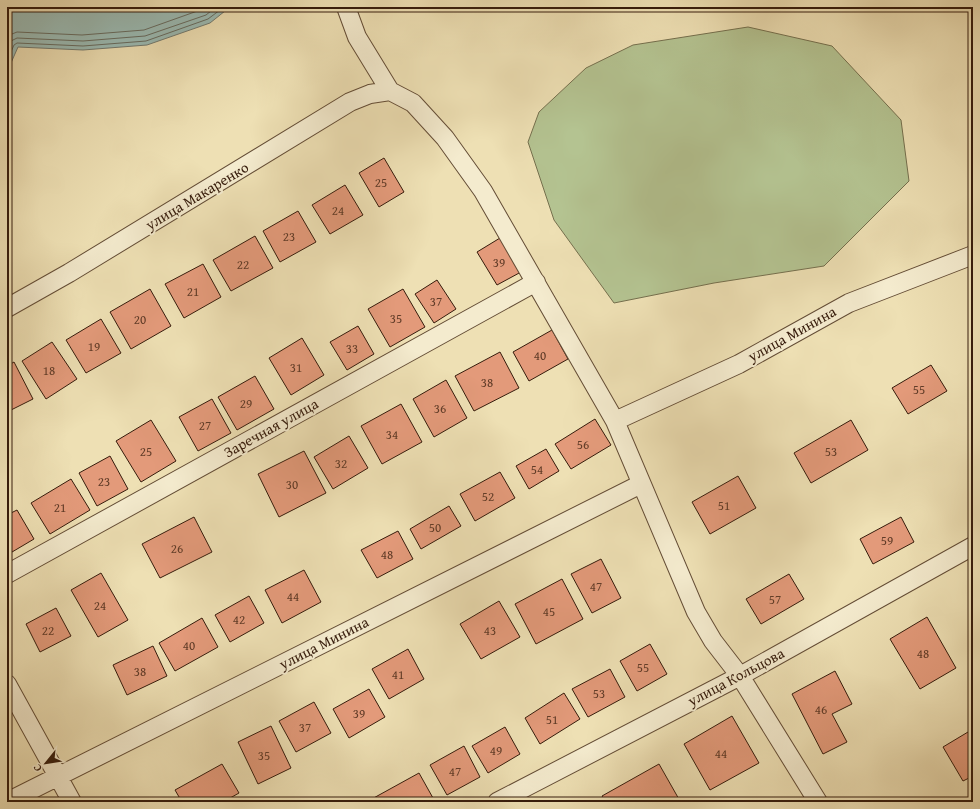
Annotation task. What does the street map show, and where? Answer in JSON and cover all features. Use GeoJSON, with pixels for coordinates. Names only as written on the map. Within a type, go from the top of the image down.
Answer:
{"type":"FeatureCollection","features":[{"type":"Feature","properties":{"kind":"street"},"geometry":{"type":"LineString","coordinates":[[346,7],[357,37],[390,91],[413,103],[445,138],[483,191],[615,421],[696,612],[713,641],[740,676],[818,802]]}},
{"type":"Feature","properties":{"kind":"street","name":"улица Макаренко"},"geometry":{"type":"LineString","coordinates":[[7,308],[69,273],[350,102],[370,94],[390,91]]}},
{"type":"Feature","properties":{"kind":"street","name":"улица Минина"},"geometry":{"type":"LineString","coordinates":[[615,421],[739,364],[849,303],[973,255]]}},
{"type":"Feature","properties":{"kind":"street","name":"Заречная улица"},"geometry":{"type":"LineString","coordinates":[[7,574],[536,282]]}},
{"type":"Feature","properties":{"kind":"street","name":"улица Минина"},"geometry":{"type":"LineString","coordinates":[[7,802],[641,484]]}},
{"type":"Feature","properties":{"kind":"street","name":"улица Кольцова"},"geometry":{"type":"LineString","coordinates":[[497,802],[740,676],[973,546]]}},
{"type":"Feature","properties":{"kind":"street"},"geometry":{"type":"LineString","coordinates":[[7,684],[72,802]]}},
{"type":"Feature","properties":{"kind":"green space"},"geometry":{"type":"Polygon","coordinates":[[[748,27],[832,46],[901,120],[909,181],[824,266],[714,283],[614,303],[554,220],[528,142],[539,112],[586,68],[633,45],[748,27]]]}},
{"type":"Feature","properties":{"kind":"water"},"geometry":{"type":"Polygon","coordinates":[[[7,7],[230,7],[210,23],[147,45],[83,50],[18,47],[7,72],[7,7]]]}},
{"type":"Feature","properties":{"kind":"building"},"geometry":{"type":"Polygon","coordinates":[[[384,158],[404,192],[379,207],[359,173],[384,158]]]}},
{"type":"Feature","properties":{"kind":"building"},"geometry":{"type":"Polygon","coordinates":[[[345,185],[363,215],[330,234],[312,205],[345,185]]]}},
{"type":"Feature","properties":{"kind":"building"},"geometry":{"type":"Polygon","coordinates":[[[298,211],[316,242],[280,262],[263,231],[298,211]]]}},
{"type":"Feature","properties":{"kind":"building"},"geometry":{"type":"Polygon","coordinates":[[[255,236],[273,268],[231,291],[213,260],[255,236]]]}},
{"type":"Feature","properties":{"kind":"building"},"geometry":{"type":"Polygon","coordinates":[[[500,238],[521,272],[497,285],[477,252],[500,238]]]}},
{"type":"Feature","properties":{"kind":"building"},"geometry":{"type":"Polygon","coordinates":[[[203,264],[221,297],[184,318],[165,284],[203,264]]]}},
{"type":"Feature","properties":{"kind":"building"},"geometry":{"type":"Polygon","coordinates":[[[437,280],[456,309],[434,323],[415,294],[437,280]]]}},
{"type":"Feature","properties":{"kind":"building"},"geometry":{"type":"Polygon","coordinates":[[[150,289],[171,326],[131,349],[110,312],[150,289]]]}},
{"type":"Feature","properties":{"kind":"building"},"geometry":{"type":"Polygon","coordinates":[[[403,289],[425,327],[390,347],[368,309],[403,289]]]}},
{"type":"Feature","properties":{"kind":"building"},"geometry":{"type":"Polygon","coordinates":[[[101,319],[121,353],[86,373],[66,340],[101,319]]]}},
{"type":"Feature","properties":{"kind":"building"},"geometry":{"type":"Polygon","coordinates":[[[358,326],[374,354],[347,370],[330,342],[358,326]]]}},
{"type":"Feature","properties":{"kind":"building"},"geometry":{"type":"Polygon","coordinates":[[[552,330],[568,359],[529,381],[513,352],[552,330]]]}},
{"type":"Feature","properties":{"kind":"building"},"geometry":{"type":"Polygon","coordinates":[[[302,338],[324,375],[291,395],[269,358],[302,338]]]}},
{"type":"Feature","properties":{"kind":"building"},"geometry":{"type":"Polygon","coordinates":[[[52,342],[77,379],[46,399],[22,361],[52,342]]]}},
{"type":"Feature","properties":{"kind":"building"},"geometry":{"type":"Polygon","coordinates":[[[500,352],[519,388],[474,411],[455,376],[500,352]]]}},
{"type":"Feature","properties":{"kind":"building"},"geometry":{"type":"Polygon","coordinates":[[[14,362],[33,399],[7,412],[7,366],[14,362]]]}},
{"type":"Feature","properties":{"kind":"building"},"geometry":{"type":"Polygon","coordinates":[[[931,365],[947,391],[908,414],[892,388],[931,365]]]}},
{"type":"Feature","properties":{"kind":"building"},"geometry":{"type":"Polygon","coordinates":[[[255,376],[274,409],[237,430],[218,397],[255,376]]]}},
{"type":"Feature","properties":{"kind":"building"},"geometry":{"type":"Polygon","coordinates":[[[446,380],[467,418],[434,437],[413,399],[446,380]]]}},
{"type":"Feature","properties":{"kind":"building"},"geometry":{"type":"Polygon","coordinates":[[[212,399],[231,433],[198,451],[179,417],[212,399]]]}},
{"type":"Feature","properties":{"kind":"building"},"geometry":{"type":"Polygon","coordinates":[[[401,404],[422,442],[382,464],[361,426],[401,404]]]}},
{"type":"Feature","properties":{"kind":"building"},"geometry":{"type":"Polygon","coordinates":[[[595,419],[611,445],[571,469],[555,444],[595,419]]]}},
{"type":"Feature","properties":{"kind":"building"},"geometry":{"type":"Polygon","coordinates":[[[151,420],[176,461],[141,482],[116,441],[151,420]]]}},
{"type":"Feature","properties":{"kind":"building"},"geometry":{"type":"Polygon","coordinates":[[[851,420],[868,450],[811,483],[794,453],[851,420]]]}},
{"type":"Feature","properties":{"kind":"building"},"geometry":{"type":"Polygon","coordinates":[[[349,436],[368,468],[333,489],[314,457],[349,436]]]}},
{"type":"Feature","properties":{"kind":"building"},"geometry":{"type":"Polygon","coordinates":[[[546,449],[559,471],[529,489],[516,466],[546,449]]]}},
{"type":"Feature","properties":{"kind":"building"},"geometry":{"type":"Polygon","coordinates":[[[304,451],[326,493],[279,517],[258,474],[304,451]]]}},
{"type":"Feature","properties":{"kind":"building"},"geometry":{"type":"Polygon","coordinates":[[[110,456],[128,489],[97,506],[79,473],[110,456]]]}},
{"type":"Feature","properties":{"kind":"building"},"geometry":{"type":"Polygon","coordinates":[[[500,472],[515,498],[475,521],[460,494],[500,472]]]}},
{"type":"Feature","properties":{"kind":"building"},"geometry":{"type":"Polygon","coordinates":[[[738,476],[756,508],[710,534],[692,502],[738,476]]]}},
{"type":"Feature","properties":{"kind":"building"},"geometry":{"type":"Polygon","coordinates":[[[71,479],[90,510],[50,534],[31,503],[71,479]]]}},
{"type":"Feature","properties":{"kind":"building"},"geometry":{"type":"Polygon","coordinates":[[[449,506],[461,526],[421,549],[410,529],[449,506]]]}},
{"type":"Feature","properties":{"kind":"building"},"geometry":{"type":"Polygon","coordinates":[[[17,510],[34,539],[7,555],[7,515],[17,510]]]}},
{"type":"Feature","properties":{"kind":"building"},"geometry":{"type":"Polygon","coordinates":[[[194,517],[212,552],[160,578],[142,544],[194,517]]]}},
{"type":"Feature","properties":{"kind":"building"},"geometry":{"type":"Polygon","coordinates":[[[901,517],[914,542],[873,564],[860,539],[901,517]]]}},
{"type":"Feature","properties":{"kind":"building"},"geometry":{"type":"Polygon","coordinates":[[[398,531],[413,559],[377,578],[361,550],[398,531]]]}},
{"type":"Feature","properties":{"kind":"building"},"geometry":{"type":"Polygon","coordinates":[[[601,559],[621,598],[592,613],[571,574],[601,559]]]}},
{"type":"Feature","properties":{"kind":"building"},"geometry":{"type":"Polygon","coordinates":[[[304,570],[321,602],[282,623],[265,590],[304,570]]]}},
{"type":"Feature","properties":{"kind":"building"},"geometry":{"type":"Polygon","coordinates":[[[101,573],[128,620],[98,637],[71,590],[101,573]]]}},
{"type":"Feature","properties":{"kind":"building"},"geometry":{"type":"Polygon","coordinates":[[[789,574],[804,599],[761,624],[746,599],[789,574]]]}},
{"type":"Feature","properties":{"kind":"building"},"geometry":{"type":"Polygon","coordinates":[[[562,579],[583,619],[536,644],[515,604],[562,579]]]}},
{"type":"Feature","properties":{"kind":"building"},"geometry":{"type":"Polygon","coordinates":[[[249,596],[264,623],[230,642],[215,615],[249,596]]]}},
{"type":"Feature","properties":{"kind":"building"},"geometry":{"type":"Polygon","coordinates":[[[499,601],[520,637],[481,659],[460,624],[499,601]]]}},
{"type":"Feature","properties":{"kind":"building"},"geometry":{"type":"Polygon","coordinates":[[[56,608],[71,636],[40,652],[26,624],[56,608]]]}},
{"type":"Feature","properties":{"kind":"building"},"geometry":{"type":"Polygon","coordinates":[[[927,617],[956,668],[920,689],[890,639],[927,617]]]}},
{"type":"Feature","properties":{"kind":"building"},"geometry":{"type":"Polygon","coordinates":[[[202,618],[218,647],[175,671],[159,643],[202,618]]]}},
{"type":"Feature","properties":{"kind":"building"},"geometry":{"type":"Polygon","coordinates":[[[650,644],[667,674],[637,691],[620,661],[650,644]]]}},
{"type":"Feature","properties":{"kind":"building"},"geometry":{"type":"Polygon","coordinates":[[[153,646],[167,676],[127,695],[113,665],[153,646]]]}},
{"type":"Feature","properties":{"kind":"building"},"geometry":{"type":"Polygon","coordinates":[[[408,649],[424,679],[389,699],[372,669],[408,649]]]}},
{"type":"Feature","properties":{"kind":"building"},"geometry":{"type":"Polygon","coordinates":[[[610,669],[625,697],[588,717],[572,689],[610,669]]]}},
{"type":"Feature","properties":{"kind":"building"},"geometry":{"type":"Polygon","coordinates":[[[835,671],[852,704],[832,714],[847,742],[823,754],[792,694],[835,671]]]}},
{"type":"Feature","properties":{"kind":"building"},"geometry":{"type":"Polygon","coordinates":[[[369,689],[385,717],[349,738],[333,709],[369,689]]]}},
{"type":"Feature","properties":{"kind":"building"},"geometry":{"type":"Polygon","coordinates":[[[564,693],[580,719],[540,744],[525,718],[564,693]]]}},
{"type":"Feature","properties":{"kind":"building"},"geometry":{"type":"Polygon","coordinates":[[[314,702],[331,733],[296,752],[279,721],[314,702]]]}},
{"type":"Feature","properties":{"kind":"building"},"geometry":{"type":"Polygon","coordinates":[[[732,716],[759,763],[710,790],[684,744],[732,716]]]}},
{"type":"Feature","properties":{"kind":"building"},"geometry":{"type":"Polygon","coordinates":[[[271,726],[291,768],[258,784],[238,742],[271,726]]]}},
{"type":"Feature","properties":{"kind":"building"},"geometry":{"type":"Polygon","coordinates":[[[505,727],[520,754],[488,773],[472,746],[505,727]]]}},
{"type":"Feature","properties":{"kind":"building"},"geometry":{"type":"Polygon","coordinates":[[[973,729],[973,776],[963,781],[943,747],[973,729]]]}},
{"type":"Feature","properties":{"kind":"building"},"geometry":{"type":"Polygon","coordinates":[[[464,746],[480,777],[447,795],[430,765],[464,746]]]}},
{"type":"Feature","properties":{"kind":"building"},"geometry":{"type":"Polygon","coordinates":[[[222,764],[239,793],[223,802],[182,802],[175,790],[222,764]]]}},
{"type":"Feature","properties":{"kind":"building"},"geometry":{"type":"Polygon","coordinates":[[[659,764],[680,801],[606,802],[602,796],[659,764]]]}},
{"type":"Feature","properties":{"kind":"building"},"geometry":{"type":"Polygon","coordinates":[[[419,773],[433,798],[424,802],[372,802],[370,800],[419,773]]]}}]}
